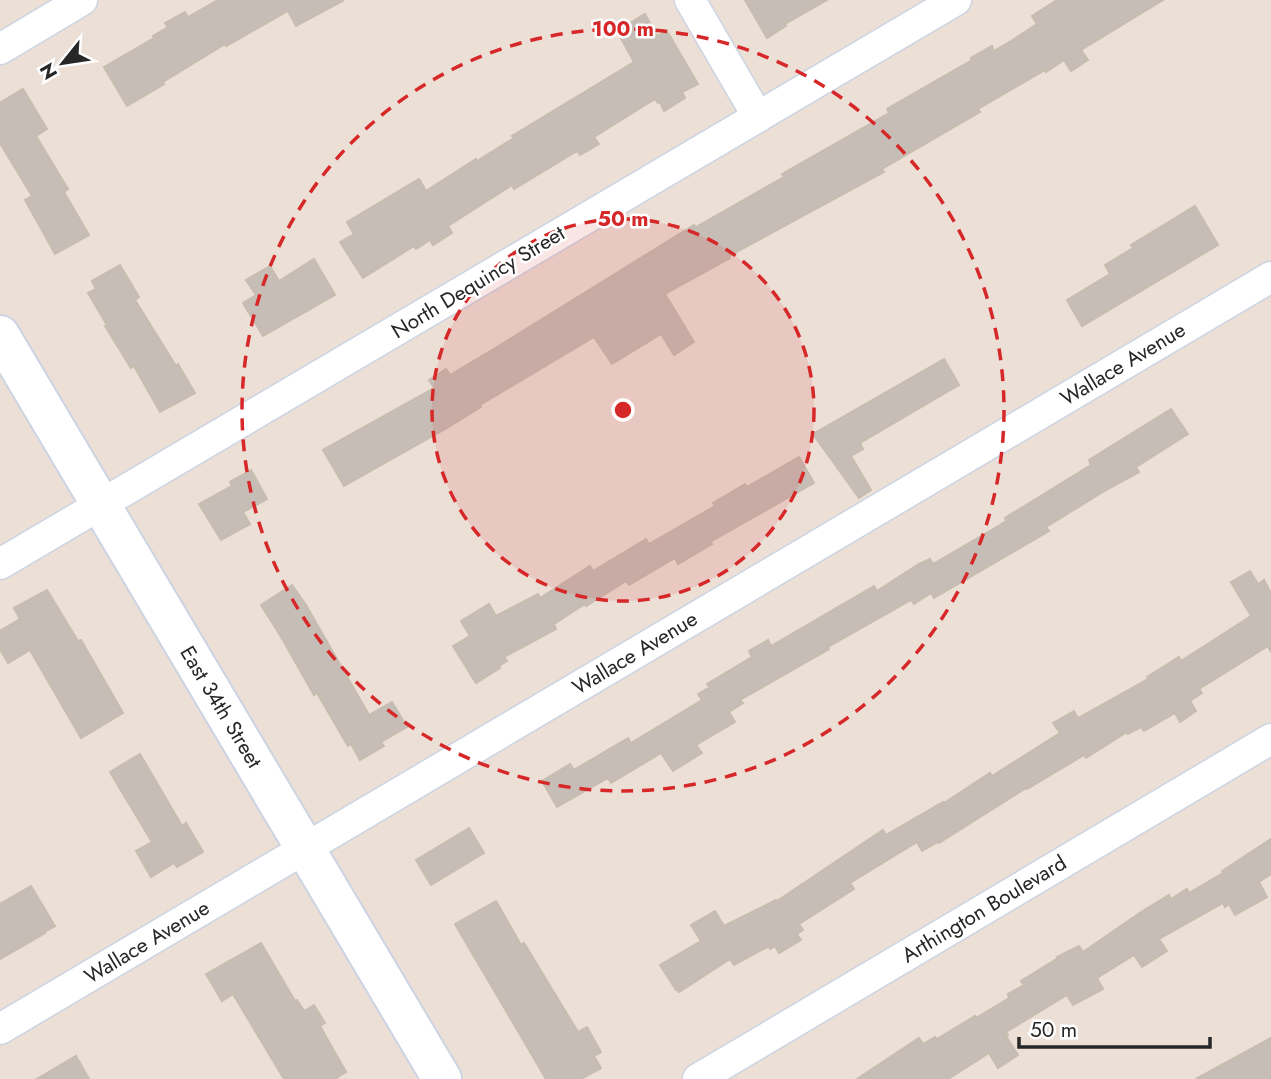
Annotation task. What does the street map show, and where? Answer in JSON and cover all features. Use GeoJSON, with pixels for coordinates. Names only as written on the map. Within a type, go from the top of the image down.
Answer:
{"type":"FeatureCollection","features":[{"type":"Feature","properties":{"kind":"main road","name":"East 34th Street"},"geometry":{"type":"LineString","coordinates":[[0,335],[442,1079]]}},
{"type":"Feature","properties":{"kind":"street"},"geometry":{"type":"LineString","coordinates":[[0,49],[82,0]]}},
{"type":"Feature","properties":{"kind":"street"},"geometry":{"type":"LineString","coordinates":[[690,0],[758,117]]}},
{"type":"Feature","properties":{"kind":"street","name":"North Dequincy Street"},"geometry":{"type":"LineString","coordinates":[[0,564],[956,0]]}},
{"type":"Feature","properties":{"kind":"street","name":"Wallace Avenue"},"geometry":{"type":"LineString","coordinates":[[0,1029],[1271,277]]}},
{"type":"Feature","properties":{"kind":"street","name":"Arthington Boulevard"},"geometry":{"type":"LineString","coordinates":[[698,1079],[1271,739]]}},
{"type":"Feature","properties":{"kind":"building"},"geometry":{"type":"Polygon","coordinates":[[[218,0],[344,0],[296,26],[288,11],[226,46],[225,44],[127,106],[104,67],[154,38],[153,36],[168,27],[165,23],[185,12],[188,17],[218,0]]]}},
{"type":"Feature","properties":{"kind":"building"},"geometry":{"type":"Polygon","coordinates":[[[745,0],[827,0],[785,24],[786,26],[767,38],[745,0]]]}},
{"type":"Feature","properties":{"kind":"building"},"geometry":{"type":"Polygon","coordinates":[[[1057,0],[1163,0],[1081,50],[1088,60],[1071,71],[1064,60],[1046,72],[1045,70],[978,109],[980,112],[882,169],[884,172],[665,294],[694,342],[674,355],[661,334],[612,364],[594,337],[480,405],[481,407],[447,428],[344,486],[323,450],[434,388],[429,380],[446,369],[450,375],[694,225],[696,227],[784,177],[782,174],[889,113],[887,109],[972,60],[971,58],[992,46],[994,51],[1011,41],[1037,24],[1032,16],[1057,0]]]}},
{"type":"Feature","properties":{"kind":"building"},"geometry":{"type":"Polygon","coordinates":[[[645,14],[657,36],[667,31],[698,84],[682,92],[685,98],[664,111],[660,102],[655,99],[594,137],[599,144],[580,155],[577,151],[514,189],[512,185],[448,226],[452,233],[433,245],[430,240],[416,249],[414,246],[363,278],[340,242],[354,234],[347,222],[419,179],[426,191],[634,62],[617,31],[645,14]]]}},
{"type":"Feature","properties":{"kind":"building"},"geometry":{"type":"Polygon","coordinates":[[[23,89],[47,129],[36,136],[68,189],[64,192],[89,235],[55,254],[25,200],[32,196],[0,143],[0,103],[23,89]]]}},
{"type":"Feature","properties":{"kind":"building"},"geometry":{"type":"Polygon","coordinates":[[[1195,206],[1218,245],[1082,326],[1067,300],[1110,274],[1105,265],[1133,248],[1131,245],[1195,206]]]}},
{"type":"Feature","properties":{"kind":"building"},"geometry":{"type":"Polygon","coordinates":[[[314,259],[335,295],[263,336],[243,303],[256,295],[246,280],[270,266],[279,281],[314,259]]]}},
{"type":"Feature","properties":{"kind":"building"},"geometry":{"type":"Polygon","coordinates":[[[120,265],[139,297],[135,300],[195,393],[160,412],[134,366],[131,368],[105,326],[107,325],[88,293],[96,289],[92,281],[120,265]]]}},
{"type":"Feature","properties":{"kind":"building"},"geometry":{"type":"Polygon","coordinates":[[[944,359],[959,385],[860,443],[863,449],[851,456],[871,490],[859,498],[813,434],[944,359]]]}},
{"type":"Feature","properties":{"kind":"building"},"geometry":{"type":"Polygon","coordinates":[[[1171,409],[1188,434],[1136,467],[1139,472],[1046,527],[1049,531],[934,598],[931,593],[914,604],[911,600],[740,700],[743,703],[729,712],[735,722],[696,745],[702,753],[673,771],[661,753],[611,783],[608,778],[557,807],[542,781],[570,764],[574,770],[628,738],[631,743],[702,700],[698,694],[710,687],[707,684],[752,657],[749,651],[768,640],[771,646],[874,586],[877,591],[930,559],[933,564],[1000,525],[1006,521],[1005,518],[1091,465],[1089,460],[1171,409]]]}},
{"type":"Feature","properties":{"kind":"building"},"geometry":{"type":"Polygon","coordinates":[[[799,457],[814,483],[710,542],[712,544],[678,564],[675,558],[629,585],[626,581],[586,606],[585,604],[554,624],[556,629],[504,657],[507,661],[499,666],[500,668],[476,683],[453,646],[470,636],[461,621],[489,604],[496,616],[538,594],[540,598],[590,566],[593,571],[646,539],[649,544],[715,506],[713,503],[745,484],[747,487],[799,457]]]}},
{"type":"Feature","properties":{"kind":"building"},"geometry":{"type":"Polygon","coordinates":[[[251,470],[267,499],[243,512],[250,524],[221,540],[199,504],[232,486],[230,482],[251,470]]]}},
{"type":"Feature","properties":{"kind":"building"},"geometry":{"type":"Polygon","coordinates":[[[1250,571],[1258,584],[1264,580],[1271,593],[1271,652],[1268,646],[1199,689],[1202,693],[1190,701],[1196,711],[1180,722],[1175,713],[1144,731],[1141,727],[1128,734],[1127,732],[1086,758],[1084,755],[1026,788],[939,843],[922,851],[917,842],[850,883],[854,889],[799,924],[803,930],[797,934],[801,940],[779,953],[775,946],[770,949],[769,946],[734,965],[730,959],[679,992],[676,990],[660,965],[701,941],[691,925],[715,911],[724,926],[777,901],[883,830],[886,835],[944,803],[990,773],[992,776],[1060,733],[1053,723],[1074,711],[1078,718],[1148,679],[1147,677],[1179,657],[1181,661],[1251,616],[1231,582],[1250,571]]]}},
{"type":"Feature","properties":{"kind":"building"},"geometry":{"type":"Polygon","coordinates":[[[292,585],[369,715],[392,702],[407,727],[381,742],[384,746],[360,760],[351,744],[348,746],[317,693],[314,695],[261,605],[292,585]]]}},
{"type":"Feature","properties":{"kind":"building"},"geometry":{"type":"Polygon","coordinates":[[[47,590],[78,641],[81,640],[123,713],[81,738],[30,650],[8,663],[0,649],[0,631],[20,619],[14,608],[47,590]]]}},
{"type":"Feature","properties":{"kind":"building"},"geometry":{"type":"Polygon","coordinates":[[[140,754],[182,826],[186,823],[203,852],[177,867],[174,863],[151,877],[136,851],[152,842],[110,772],[140,754]]]}},
{"type":"Feature","properties":{"kind":"building"},"geometry":{"type":"Polygon","coordinates":[[[469,828],[484,853],[431,885],[416,860],[469,828]]]}},
{"type":"Feature","properties":{"kind":"building"},"geometry":{"type":"Polygon","coordinates":[[[1271,839],[1271,874],[1259,882],[1267,897],[1235,915],[1229,904],[1225,907],[1223,903],[1159,939],[1167,951],[1142,967],[1134,955],[1097,978],[1103,989],[1073,1005],[1067,995],[1006,1032],[1018,1055],[998,1068],[989,1053],[948,1079],[857,1079],[919,1038],[923,1044],[935,1037],[937,1039],[975,1016],[976,1018],[1009,998],[1008,994],[1024,985],[1021,981],[1057,957],[1079,946],[1083,952],[1169,895],[1171,899],[1187,889],[1189,893],[1271,839]]]}},
{"type":"Feature","properties":{"kind":"building"},"geometry":{"type":"Polygon","coordinates":[[[31,886],[55,926],[0,959],[0,904],[31,886]]]}},
{"type":"Feature","properties":{"kind":"building"},"geometry":{"type":"Polygon","coordinates":[[[496,901],[521,945],[524,943],[578,1032],[587,1027],[601,1052],[594,1056],[601,1068],[581,1079],[546,1079],[455,924],[496,901]]]}},
{"type":"Feature","properties":{"kind":"building"},"geometry":{"type":"Polygon","coordinates":[[[261,943],[295,1001],[297,1000],[304,1011],[314,1005],[325,1023],[320,1026],[346,1072],[335,1079],[284,1079],[233,994],[222,1001],[206,974],[261,943]]]}},
{"type":"Feature","properties":{"kind":"building"},"geometry":{"type":"Polygon","coordinates":[[[1271,1038],[1271,1079],[1196,1079],[1271,1038]]]}},
{"type":"Feature","properties":{"kind":"building"},"geometry":{"type":"Polygon","coordinates":[[[76,1056],[89,1079],[37,1079],[76,1056]]]}}]}
